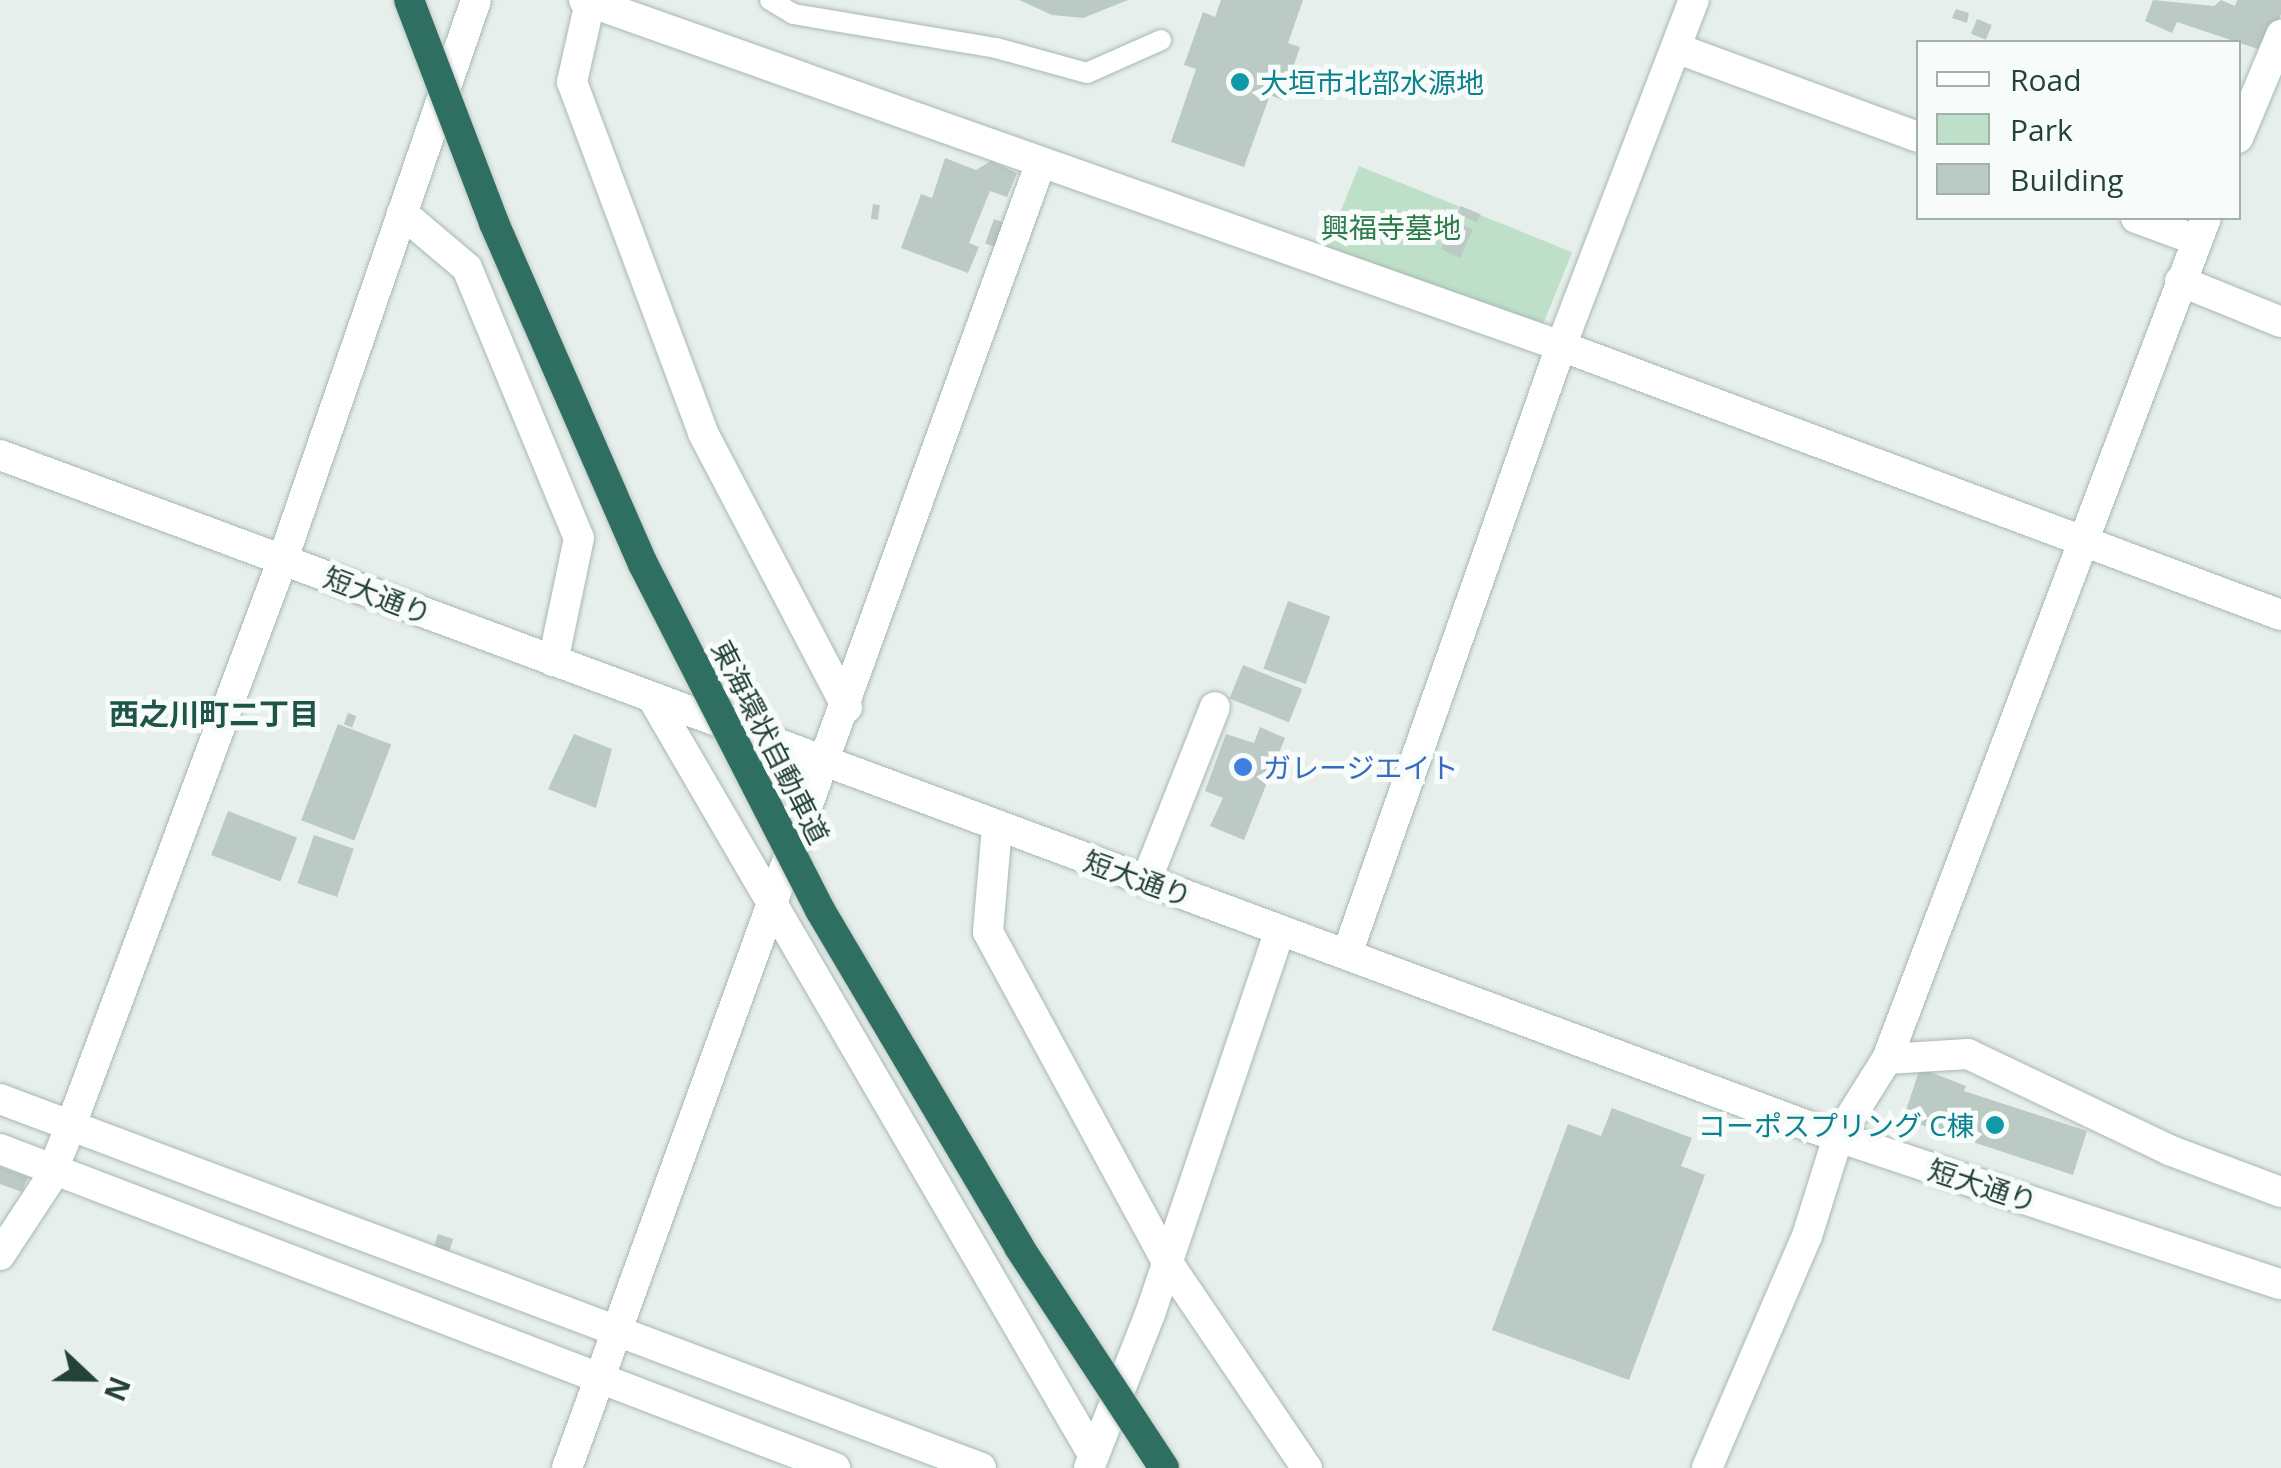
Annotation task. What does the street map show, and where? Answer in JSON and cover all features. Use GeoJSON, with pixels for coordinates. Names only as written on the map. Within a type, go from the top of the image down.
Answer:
{"type":"FeatureCollection","features":[{"type":"Feature","properties":{"kind":"highway","name":"東海環状自動車道"},"geometry":{"type":"LineString","coordinates":[[409,0],[494,223],[643,564],[820,910],[1019,1247],[1164,1468]]}},
{"type":"Feature","properties":{"kind":"street"},"geometry":{"type":"LineString","coordinates":[[0,1255],[61,1150],[282,559],[476,0]]}},
{"type":"Feature","properties":{"kind":"street"},"geometry":{"type":"LineString","coordinates":[[1347,954],[1561,346],[1694,0]]}},
{"type":"Feature","properties":{"kind":"street"},"geometry":{"type":"LineString","coordinates":[[847,708],[703,433],[578,100],[572,82],[587,1],[1561,346],[2084,536],[2281,615]]}},
{"type":"Feature","properties":{"kind":"street"},"geometry":{"type":"LineString","coordinates":[[2241,131],[2279,44]]}},
{"type":"Feature","properties":{"kind":"street"},"geometry":{"type":"LineString","coordinates":[[1676,48],[1916,136]]}},
{"type":"Feature","properties":{"kind":"street"},"geometry":{"type":"LineString","coordinates":[[567,1468],[827,764],[1041,162]]}},
{"type":"Feature","properties":{"kind":"street"},"geometry":{"type":"LineString","coordinates":[[402,213],[468,268],[579,538],[552,661]]}},
{"type":"Feature","properties":{"kind":"street"},"geometry":{"type":"LineString","coordinates":[[1707,1468],[1807,1236],[1838,1138],[1887,1059],[2201,229],[2148,220]]}},
{"type":"Feature","properties":{"kind":"street"},"geometry":{"type":"LineString","coordinates":[[2180,281],[2281,322]]}},
{"type":"Feature","properties":{"kind":"street","name":"短大通り"},"geometry":{"type":"LineString","coordinates":[[0,455],[1838,1138],[2281,1284]]}},
{"type":"Feature","properties":{"kind":"street"},"geometry":{"type":"LineString","coordinates":[[653,699],[1092,1462]]}},
{"type":"Feature","properties":{"kind":"street"},"geometry":{"type":"LineString","coordinates":[[1146,880],[1215,707]]}},
{"type":"Feature","properties":{"kind":"street"},"geometry":{"type":"LineString","coordinates":[[997,826],[988,932],[1168,1263],[1307,1468]]}},
{"type":"Feature","properties":{"kind":"street"},"geometry":{"type":"LineString","coordinates":[[1092,1462],[1168,1263],[1280,930]]}},
{"type":"Feature","properties":{"kind":"street"},"geometry":{"type":"LineString","coordinates":[[1887,1059],[1968,1054],[2169,1150],[2281,1192]]}},
{"type":"Feature","properties":{"kind":"street"},"geometry":{"type":"LineString","coordinates":[[0,1099],[61,1150],[609,1357],[981,1468]]}},
{"type":"Feature","properties":{"kind":"street"},"geometry":{"type":"LineString","coordinates":[[0,1149],[61,1150],[609,1357],[835,1468]]}},
{"type":"Feature","properties":{"kind":"lane"},"geometry":{"type":"LineString","coordinates":[[770,0],[793,14],[996,48],[1087,72],[1161,40]]}},
{"type":"Feature","properties":{"kind":"green space","name":"興福寺墓地"},"geometry":{"type":"Polygon","coordinates":[[[1359,166],[1572,252],[1538,337],[1325,250],[1359,166]]]}},
{"type":"Feature","properties":{"kind":"building"},"geometry":{"type":"Polygon","coordinates":[[[1019,0],[1128,0],[1083,18],[1052,15],[1019,0]]]}},
{"type":"Feature","properties":{"kind":"building","name":"大垣市北部水源地"},"geometry":{"type":"Polygon","coordinates":[[[1221,0],[1303,0],[1288,43],[1300,47],[1282,100],[1270,95],[1244,167],[1171,142],[1196,69],[1184,65],[1203,12],[1215,17],[1221,0]]]}},
{"type":"Feature","properties":{"kind":"building"},"geometry":{"type":"Polygon","coordinates":[[[2153,0],[2214,6],[2221,0],[2235,6],[2237,0],[2281,0],[2281,14],[2268,47],[2261,43],[2258,49],[2241,40],[2177,22],[2172,33],[2145,21],[2153,0]]]}},
{"type":"Feature","properties":{"kind":"building"},"geometry":{"type":"Polygon","coordinates":[[[1956,9],[1969,13],[1967,23],[1952,18],[1956,9]]]}},
{"type":"Feature","properties":{"kind":"building"},"geometry":{"type":"Polygon","coordinates":[[[1977,19],[1992,25],[1986,40],[1971,34],[1977,19]]]}},
{"type":"Feature","properties":{"kind":"building"},"geometry":{"type":"Polygon","coordinates":[[[945,158],[976,170],[991,161],[1017,173],[1007,197],[990,191],[969,243],[979,247],[968,273],[901,248],[921,194],[932,198],[945,158]]]}},
{"type":"Feature","properties":{"kind":"building"},"geometry":{"type":"Polygon","coordinates":[[[873,204],[880,205],[878,220],[871,219],[873,204]]]}},
{"type":"Feature","properties":{"kind":"building"},"geometry":{"type":"Polygon","coordinates":[[[1461,206],[1480,214],[1477,222],[1457,214],[1461,206]]]}},
{"type":"Feature","properties":{"kind":"building"},"geometry":{"type":"Polygon","coordinates":[[[994,219],[1008,224],[999,249],[985,243],[994,219]]]}},
{"type":"Feature","properties":{"kind":"building"},"geometry":{"type":"Polygon","coordinates":[[[1454,221],[1473,230],[1460,258],[1441,249],[1454,221]]]}},
{"type":"Feature","properties":{"kind":"building"},"geometry":{"type":"Polygon","coordinates":[[[1288,601],[1330,616],[1306,684],[1263,669],[1288,601]]]}},
{"type":"Feature","properties":{"kind":"building"},"geometry":{"type":"Polygon","coordinates":[[[1243,665],[1302,689],[1289,722],[1230,698],[1243,665]]]}},
{"type":"Feature","properties":{"kind":"building"},"geometry":{"type":"Polygon","coordinates":[[[348,713],[356,716],[352,727],[344,724],[348,713]]]}},
{"type":"Feature","properties":{"kind":"building"},"geometry":{"type":"Polygon","coordinates":[[[338,724],[391,744],[354,841],[301,820],[338,724]]]}},
{"type":"Feature","properties":{"kind":"building","name":"ガレージエイト"},"geometry":{"type":"Polygon","coordinates":[[[1260,727],[1285,738],[1244,840],[1210,826],[1223,798],[1205,791],[1226,734],[1254,743],[1260,727]]]}},
{"type":"Feature","properties":{"kind":"building"},"geometry":{"type":"Polygon","coordinates":[[[574,734],[612,749],[596,808],[548,789],[574,734]]]}},
{"type":"Feature","properties":{"kind":"building"},"geometry":{"type":"Polygon","coordinates":[[[228,811],[297,838],[280,881],[211,855],[228,811]]]}},
{"type":"Feature","properties":{"kind":"building"},"geometry":{"type":"Polygon","coordinates":[[[314,835],[354,849],[337,897],[297,883],[314,835]]]}},
{"type":"Feature","properties":{"kind":"building","name":"コーポスプリング C棟"},"geometry":{"type":"Polygon","coordinates":[[[1920,1068],[1966,1086],[1964,1091],[2087,1131],[2073,1175],[1903,1119],[1920,1068]]]}},
{"type":"Feature","properties":{"kind":"building"},"geometry":{"type":"Polygon","coordinates":[[[1612,1108],[1692,1138],[1681,1166],[1705,1175],[1629,1380],[1492,1330],[1568,1124],[1601,1136],[1612,1108]]]}},
{"type":"Feature","properties":{"kind":"building"},"geometry":{"type":"Polygon","coordinates":[[[0,1167],[28,1177],[22,1192],[0,1184],[0,1167]]]}},
{"type":"Feature","properties":{"kind":"building"},"geometry":{"type":"Polygon","coordinates":[[[438,1234],[453,1239],[449,1252],[434,1247],[438,1234]]]}},
{"type":"Feature","properties":{"kind":"place","name":"大垣市北部水源地"},"geometry":{"type":"Point","coordinates":[1240,82]}},
{"type":"Feature","properties":{"kind":"place","name":"ガレージエイト"},"geometry":{"type":"Point","coordinates":[1243,767]}},
{"type":"Feature","properties":{"kind":"place","name":"コーポスプリング C棟"},"geometry":{"type":"Point","coordinates":[1995,1125]}},
{"type":"Feature","properties":{"kind":"district","name":"西之川町二丁目"},"geometry":{"type":"Point","coordinates":[214,714]}}]}
